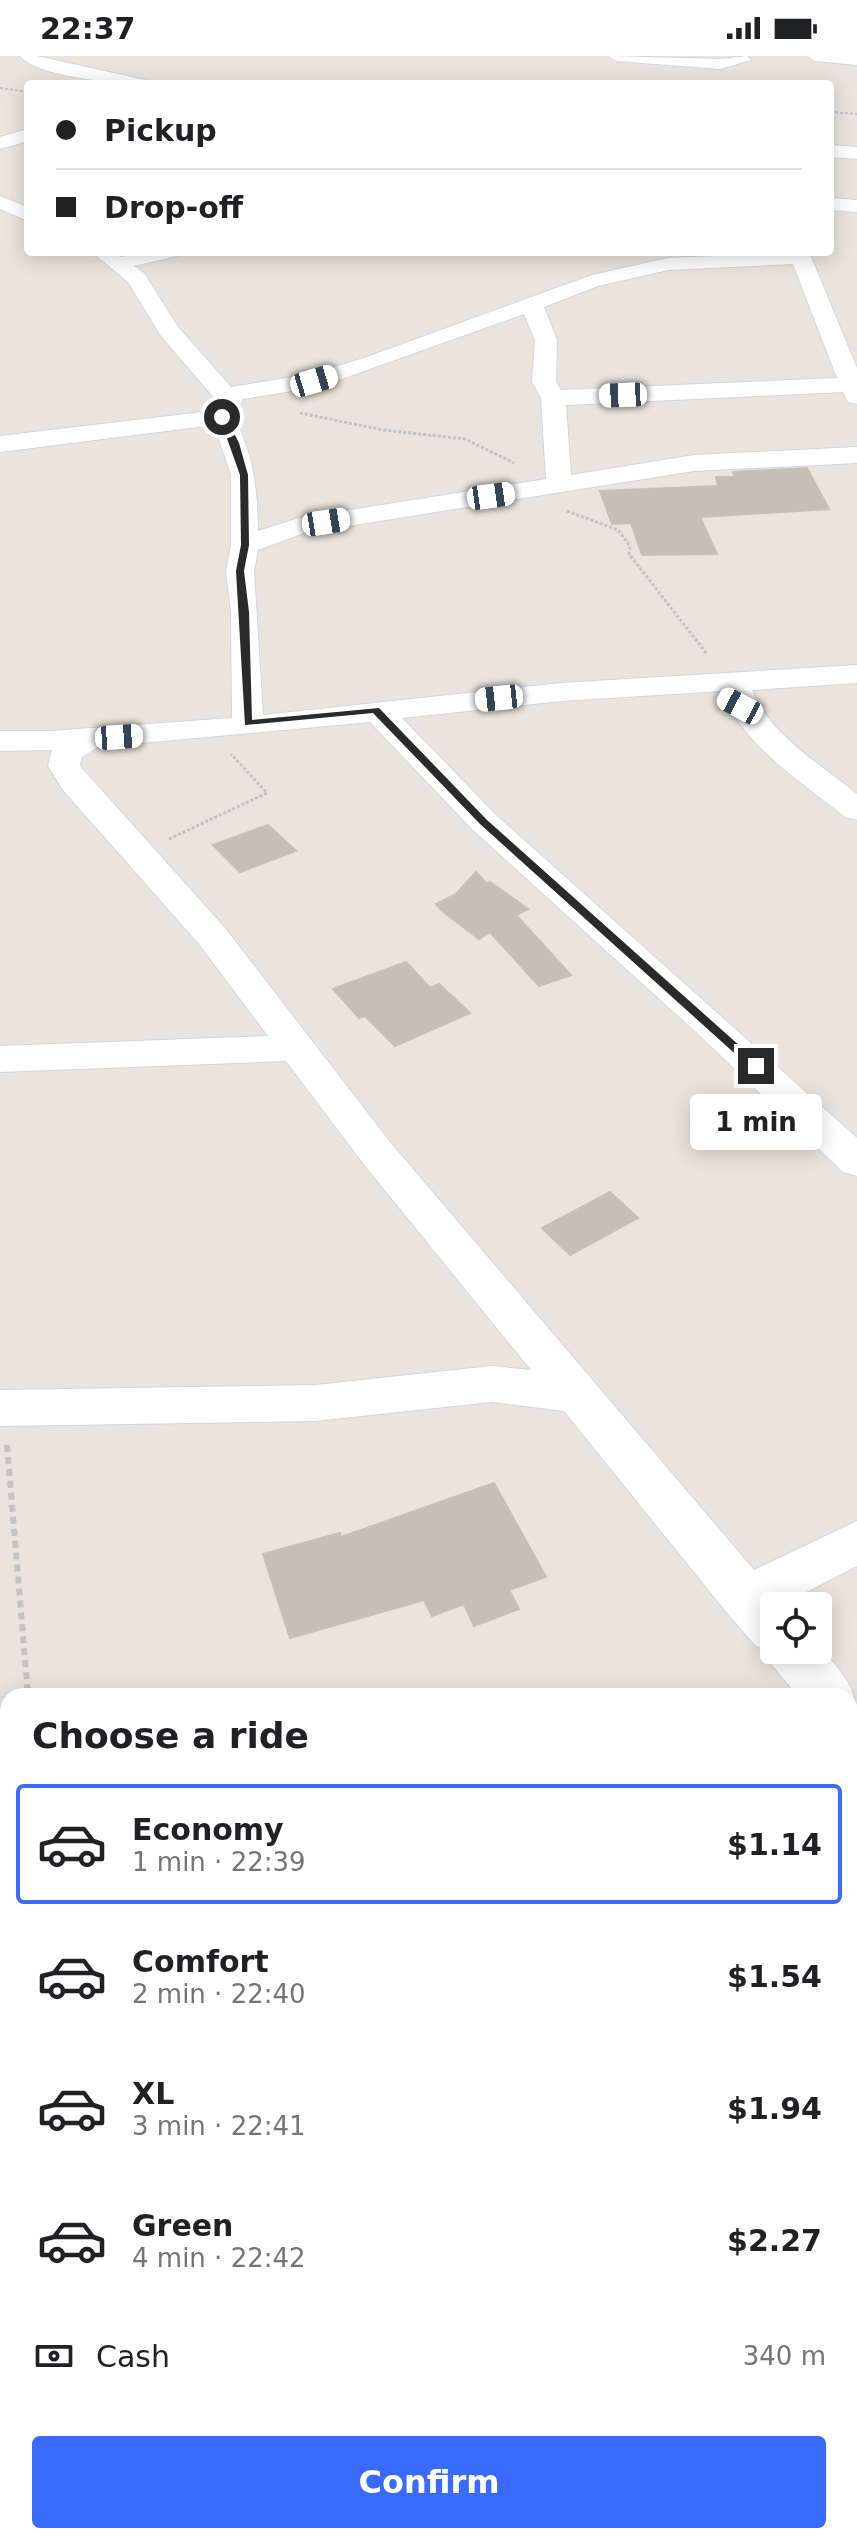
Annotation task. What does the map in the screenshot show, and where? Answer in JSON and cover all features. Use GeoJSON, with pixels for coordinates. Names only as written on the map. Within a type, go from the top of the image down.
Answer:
{"type":"FeatureCollection","features":[{"type":"Feature","properties":{"kind":"street"},"geometry":{"type":"LineString","coordinates":[[28,56],[33,61],[121,80]]}},
{"type":"Feature","properties":{"kind":"street"},"geometry":{"type":"LineString","coordinates":[[616,56],[744,63]]}},
{"type":"Feature","properties":{"kind":"street"},"geometry":{"type":"LineString","coordinates":[[815,56],[857,60]]}},
{"type":"Feature","properties":{"kind":"street"},"geometry":{"type":"LineString","coordinates":[[0,143],[24,136]]}},
{"type":"Feature","properties":{"kind":"street"},"geometry":{"type":"LineString","coordinates":[[834,151],[857,153]]}},
{"type":"Feature","properties":{"kind":"street"},"geometry":{"type":"LineString","coordinates":[[0,202],[24,213]]}},
{"type":"Feature","properties":{"kind":"street"},"geometry":{"type":"LineString","coordinates":[[834,204],[857,206]]}},
{"type":"Feature","properties":{"kind":"street"},"geometry":{"type":"LineString","coordinates":[[0,444],[225,407],[235,393],[314,381],[372,363],[592,281],[668,264],[774,256]]}},
{"type":"Feature","properties":{"kind":"street"},"geometry":{"type":"LineString","coordinates":[[553,398],[854,390],[834,307],[801,256]]}},
{"type":"Feature","properties":{"kind":"street"},"geometry":{"type":"LineString","coordinates":[[111,258],[136,278],[169,331],[225,407],[244,475],[245,545],[240,571],[245,612],[248,723]]}},
{"type":"Feature","properties":{"kind":"street"},"geometry":{"type":"LineString","coordinates":[[532,305],[546,340],[544,382],[553,398],[558,480]]}},
{"type":"Feature","properties":{"kind":"street"},"geometry":{"type":"LineString","coordinates":[[245,545],[299,526],[558,480],[694,463],[857,455]]}},
{"type":"Feature","properties":{"kind":"street"},"geometry":{"type":"LineString","coordinates":[[10,741],[77,752],[248,723],[376,710],[561,692],[723,690],[857,674]]}},
{"type":"Feature","properties":{"kind":"street"},"geometry":{"type":"LineString","coordinates":[[723,690],[759,728],[857,810]]}},
{"type":"Feature","properties":{"kind":"street"},"geometry":{"type":"LineString","coordinates":[[376,710],[484,822],[711,1025],[857,1162]]}},
{"type":"Feature","properties":{"kind":"street"},"geometry":{"type":"LineString","coordinates":[[77,752],[75,783],[212,936],[294,1048],[760,1614]]}},
{"type":"Feature","properties":{"kind":"street"},"geometry":{"type":"LineString","coordinates":[[0,1059],[294,1048]]}},
{"type":"Feature","properties":{"kind":"street"},"geometry":{"type":"LineString","coordinates":[[2,1408],[315,1403],[492,1384],[578,1394]]}},
{"type":"Feature","properties":{"kind":"street"},"geometry":{"type":"LineString","coordinates":[[790,1592],[857,1542]]}},
{"type":"Feature","properties":{"kind":"street"},"geometry":{"type":"LineString","coordinates":[[803,1664],[824,1688]]}},
{"type":"Feature","properties":{"kind":"path"},"geometry":{"type":"LineString","coordinates":[[0,88],[24,91]]}},
{"type":"Feature","properties":{"kind":"path"},"geometry":{"type":"LineString","coordinates":[[834,112],[857,114]]}},
{"type":"Feature","properties":{"kind":"path"},"geometry":{"type":"LineString","coordinates":[[225,407],[304,413],[383,430],[465,439],[514,464],[558,480],[560,503],[566,510],[576,517],[606,524],[624,537],[630,546],[629,554],[712,660],[723,690]]}},
{"type":"Feature","properties":{"kind":"path"},"geometry":{"type":"LineString","coordinates":[[139,854],[267,793],[208,730]]}},
{"type":"Feature","properties":{"kind":"path"},"geometry":{"type":"LineString","coordinates":[[2,1408],[27,1688]]}},
{"type":"Feature","properties":{"kind":"building"},"geometry":{"type":"Polygon","coordinates":[[[807,468],[829,509],[700,517],[717,554],[642,555],[631,523],[612,524],[600,491],[718,486],[716,477],[735,477],[733,472],[807,468]]]}},
{"type":"Feature","properties":{"kind":"building"},"geometry":{"type":"Polygon","coordinates":[[[268,825],[296,851],[240,872],[213,845],[268,825]]]}},
{"type":"Feature","properties":{"kind":"building"},"geometry":{"type":"Polygon","coordinates":[[[476,872],[487,884],[490,882],[528,909],[516,915],[571,975],[539,986],[490,932],[479,939],[441,910],[436,904],[456,894],[476,872]]]}},
{"type":"Feature","properties":{"kind":"building"},"geometry":{"type":"Polygon","coordinates":[[[406,962],[430,988],[439,984],[470,1013],[395,1046],[365,1016],[359,1018],[333,989],[406,962]]]}},
{"type":"Feature","properties":{"kind":"building"},"geometry":{"type":"Polygon","coordinates":[[[610,1192],[638,1218],[570,1255],[542,1228],[610,1192]]]}},
{"type":"Feature","properties":{"kind":"building"},"geometry":{"type":"Polygon","coordinates":[[[494,1483],[546,1577],[509,1590],[519,1609],[474,1626],[464,1604],[432,1616],[424,1600],[290,1638],[263,1554],[340,1533],[341,1537],[494,1483]]]}},
{"type":"Feature","properties":{"kind":"route"},"geometry":{"type":"LineString","coordinates":[[222,417],[235,443],[244,475],[245,545],[240,571],[245,612],[248,723],[376,710],[484,822],[756,1066]]}}]}
